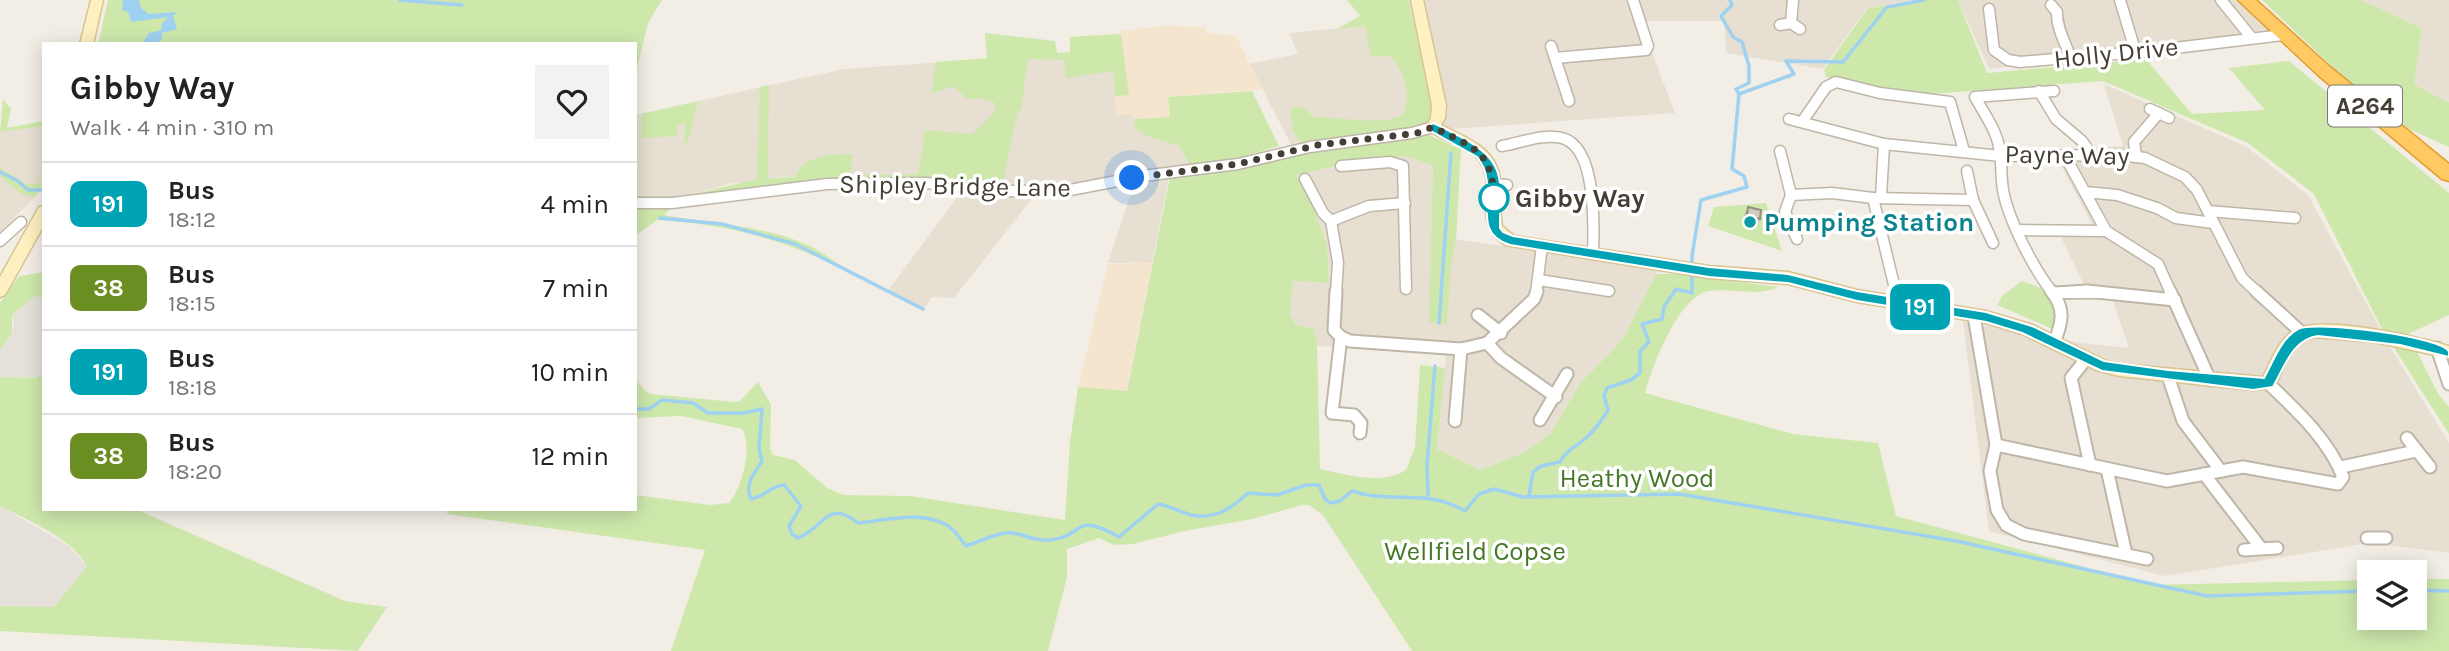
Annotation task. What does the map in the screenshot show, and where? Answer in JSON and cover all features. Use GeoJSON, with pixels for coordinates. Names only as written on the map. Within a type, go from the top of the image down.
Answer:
{"type":"FeatureCollection","features":[{"type":"Feature","properties":{"kind":"highway","name":"A264"},"geometry":{"type":"LineString","coordinates":[[2246,0],[2283,35],[2449,174]]}},
{"type":"Feature","properties":{"kind":"street"},"geometry":{"type":"LineString","coordinates":[[86,42],[97,0]]}},
{"type":"Feature","properties":{"kind":"street"},"geometry":{"type":"LineString","coordinates":[[1417,0],[1438,105],[1438,118],[1433,127],[1481,154],[1489,163],[1501,184],[1493,220],[1498,235],[1510,241],[1709,272],[1788,278],[1857,296],[2007,322],[2086,359],[2119,370],[2268,383],[2341,467],[2343,477],[2338,484],[2327,484],[2260,468],[2221,471],[2167,481],[1997,444]]}},
{"type":"Feature","properties":{"kind":"street"},"geometry":{"type":"LineString","coordinates":[[1555,58],[1646,50],[1648,46],[1633,0]]}},
{"type":"Feature","properties":{"kind":"street"},"geometry":{"type":"LineString","coordinates":[[1791,23],[1793,0]]}},
{"type":"Feature","properties":{"kind":"street"},"geometry":{"type":"LineString","coordinates":[[2120,0],[2135,50]]}},
{"type":"Feature","properties":{"kind":"street"},"geometry":{"type":"LineString","coordinates":[[2221,0],[2251,37]]}},
{"type":"Feature","properties":{"kind":"street"},"geometry":{"type":"LineString","coordinates":[[2051,5],[2057,12],[2056,23],[2064,36],[2071,59]]}},
{"type":"Feature","properties":{"kind":"street","name":"Holly Drive"},"geometry":{"type":"LineString","coordinates":[[1989,9],[1994,50],[2001,57],[2020,62],[2071,59],[2135,50],[2150,51],[2283,35]]}},
{"type":"Feature","properties":{"kind":"street"},"geometry":{"type":"LineString","coordinates":[[1780,25],[1791,23],[1800,29]]}},
{"type":"Feature","properties":{"kind":"street"},"geometry":{"type":"LineString","coordinates":[[1551,46],[1569,101]]}},
{"type":"Feature","properties":{"kind":"street"},"geometry":{"type":"LineString","coordinates":[[1802,121],[1826,87],[1836,82],[1880,93],[1950,102],[1964,150]]}},
{"type":"Feature","properties":{"kind":"street"},"geometry":{"type":"LineString","coordinates":[[2039,91],[2056,119],[2082,141],[2092,155]]}},
{"type":"Feature","properties":{"kind":"street"},"geometry":{"type":"LineString","coordinates":[[2054,91],[1975,97],[1996,136],[2001,156],[2003,191],[2018,230],[2038,275],[2055,293],[2063,320],[2054,343]]}},
{"type":"Feature","properties":{"kind":"street"},"geometry":{"type":"LineString","coordinates":[[2136,155],[2134,142],[2154,111],[2169,118]]}},
{"type":"Feature","properties":{"kind":"street","name":"Payne Way"},"geometry":{"type":"LineString","coordinates":[[1789,119],[1884,144],[1964,150],[2001,156],[2136,155],[2185,177],[2197,190],[2242,278],[2302,333]]}},
{"type":"Feature","properties":{"kind":"street","name":"Shipley Bridge Lane"},"geometry":{"type":"LineString","coordinates":[[637,203],[672,202],[827,184],[926,183],[1001,191],[1065,191],[1143,176],[1238,164],[1310,146],[1417,133],[1433,127]]}},
{"type":"Feature","properties":{"kind":"street"},"geometry":{"type":"LineString","coordinates":[[1502,146],[1575,138],[1588,179],[1593,254]]}},
{"type":"Feature","properties":{"kind":"street"},"geometry":{"type":"LineString","coordinates":[[1884,144],[1879,198],[1899,303]]}},
{"type":"Feature","properties":{"kind":"street"},"geometry":{"type":"LineString","coordinates":[[1780,151],[1791,195],[1785,212],[1797,239]]}},
{"type":"Feature","properties":{"kind":"street"},"geometry":{"type":"LineString","coordinates":[[2065,156],[2106,231],[2158,264],[2210,380]]}},
{"type":"Feature","properties":{"kind":"street"},"geometry":{"type":"LineString","coordinates":[[1341,166],[1390,162],[1403,166],[1406,289]]}},
{"type":"Feature","properties":{"kind":"street"},"geometry":{"type":"LineString","coordinates":[[1967,170],[1973,200],[1993,243]]}},
{"type":"Feature","properties":{"kind":"street"},"geometry":{"type":"LineString","coordinates":[[1305,179],[1323,214],[1331,222]]}},
{"type":"Feature","properties":{"kind":"street"},"geometry":{"type":"LineString","coordinates":[[2085,192],[2117,195],[2157,208],[2176,218],[2213,223]]}},
{"type":"Feature","properties":{"kind":"street"},"geometry":{"type":"LineString","coordinates":[[1791,195],[1832,193],[1879,198],[1973,200]]}},
{"type":"Feature","properties":{"kind":"street"},"geometry":{"type":"LineString","coordinates":[[1331,222],[1369,206],[1405,203]]}},
{"type":"Feature","properties":{"kind":"street"},"geometry":{"type":"LineString","coordinates":[[2208,211],[2295,218]]}},
{"type":"Feature","properties":{"kind":"street"},"geometry":{"type":"LineString","coordinates":[[0,291],[6,272],[42,214]]}},
{"type":"Feature","properties":{"kind":"street"},"geometry":{"type":"LineString","coordinates":[[0,241],[21,222]]}},
{"type":"Feature","properties":{"kind":"street"},"geometry":{"type":"LineString","coordinates":[[1331,222],[1329,226],[1338,262],[1334,330],[1350,341],[1461,349],[1486,344],[1531,304],[1539,280],[1542,246]]}},
{"type":"Feature","properties":{"kind":"street"},"geometry":{"type":"LineString","coordinates":[[2018,230],[2106,231]]}},
{"type":"Feature","properties":{"kind":"street"},"geometry":{"type":"LineString","coordinates":[[1539,280],[1609,291]]}},
{"type":"Feature","properties":{"kind":"street"},"geometry":{"type":"LineString","coordinates":[[2055,293],[2087,291],[2175,300]]}},
{"type":"Feature","properties":{"kind":"street"},"geometry":{"type":"LineString","coordinates":[[1478,315],[1500,332]]}},
{"type":"Feature","properties":{"kind":"street"},"geometry":{"type":"LineString","coordinates":[[1974,316],[1997,444],[1990,471],[1997,510],[2006,525],[2024,534],[2147,559]]}},
{"type":"Feature","properties":{"kind":"street"},"geometry":{"type":"LineString","coordinates":[[2268,383],[2291,343],[2302,333],[2318,331],[2361,334],[2443,350],[2449,384]]}},
{"type":"Feature","properties":{"kind":"street"},"geometry":{"type":"LineString","coordinates":[[1341,337],[1331,417],[1354,415],[1361,423],[1360,433]]}},
{"type":"Feature","properties":{"kind":"street"},"geometry":{"type":"LineString","coordinates":[[1486,344],[1501,358],[1556,397]]}},
{"type":"Feature","properties":{"kind":"street"},"geometry":{"type":"LineString","coordinates":[[1455,421],[1461,349]]}},
{"type":"Feature","properties":{"kind":"street"},"geometry":{"type":"LineString","coordinates":[[2086,359],[2071,378],[2090,465]]}},
{"type":"Feature","properties":{"kind":"street"},"geometry":{"type":"LineString","coordinates":[[1540,420],[1556,397],[1567,374]]}},
{"type":"Feature","properties":{"kind":"street"},"geometry":{"type":"LineString","coordinates":[[2168,376],[2183,421],[2221,471]]}},
{"type":"Feature","properties":{"kind":"street"},"geometry":{"type":"LineString","coordinates":[[2407,438],[2430,467]]}},
{"type":"Feature","properties":{"kind":"street"},"geometry":{"type":"LineString","coordinates":[[2341,467],[2371,463],[2416,451]]}},
{"type":"Feature","properties":{"kind":"street"},"geometry":{"type":"LineString","coordinates":[[2108,469],[2126,554]]}},
{"type":"Feature","properties":{"kind":"street"},"geometry":{"type":"LineString","coordinates":[[2204,474],[2261,548]]}},
{"type":"Feature","properties":{"kind":"street"},"geometry":{"type":"LineString","coordinates":[[2367,538],[2386,538]]}},
{"type":"Feature","properties":{"kind":"street"},"geometry":{"type":"LineString","coordinates":[[2244,550],[2277,548]]}},
{"type":"Feature","properties":{"kind":"shaded area"},"geometry":{"type":"Polygon","coordinates":[[[1408,0],[1915,0],[1867,8],[1823,69],[1726,53],[1724,21],[1640,21],[1675,113],[1438,130],[1424,124],[1291,144],[1249,64],[1298,54],[1289,33],[1362,26],[1414,26],[1408,0]]]}},
{"type":"Feature","properties":{"kind":"shaded area"},"geometry":{"type":"Polygon","coordinates":[[[1958,0],[2246,0],[2283,35],[1989,69],[1958,0]]]}},
{"type":"Feature","properties":{"kind":"shaded area"},"geometry":{"type":"Polygon","coordinates":[[[2361,0],[2449,0],[2449,103],[2414,84],[2422,28],[2361,0]]]}},
{"type":"Feature","properties":{"kind":"shaded area"},"geometry":{"type":"Polygon","coordinates":[[[1164,26],[1206,27],[1206,33],[1237,36],[1264,89],[1169,97],[1170,117],[1134,119],[1133,114],[1116,115],[1112,50],[1070,37],[1120,34],[1121,31],[1164,26]]]}},
{"type":"Feature","properties":{"kind":"shaded area"},"geometry":{"type":"Polygon","coordinates":[[[1112,50],[1134,114],[1135,128],[1147,136],[1179,146],[1190,165],[1171,168],[1152,263],[1108,263],[1138,172],[1078,185],[1044,187],[954,298],[932,297],[923,309],[887,292],[959,195],[979,196],[989,185],[919,174],[777,177],[729,184],[686,196],[637,197],[637,115],[844,69],[1112,50]]]}},
{"type":"Feature","properties":{"kind":"shaded area"},"geometry":{"type":"Polygon","coordinates":[[[2104,84],[2247,147],[2308,195],[2389,345],[2449,443],[2449,553],[2370,543],[2164,576],[1989,531],[1963,321],[2081,343],[2129,348],[2112,298],[2090,297],[2056,227],[2093,227],[2053,150],[2123,146],[2104,84]]]}},
{"type":"Feature","properties":{"kind":"shaded area"},"geometry":{"type":"Polygon","coordinates":[[[42,126],[42,185],[35,197],[0,232],[0,132],[42,126]]]}},
{"type":"Feature","properties":{"kind":"shaded area"},"geometry":{"type":"Polygon","coordinates":[[[1406,156],[1433,166],[1432,236],[1657,268],[1626,333],[1581,382],[1551,433],[1525,452],[1480,470],[1437,449],[1446,354],[1318,346],[1313,328],[1296,325],[1290,314],[1292,281],[1329,283],[1326,239],[1316,216],[1317,211],[1296,175],[1356,162],[1406,156]]]}},
{"type":"Feature","properties":{"kind":"shaded area"},"geometry":{"type":"Polygon","coordinates":[[[1131,261],[1152,263],[1126,392],[1078,387],[1108,264],[1130,264],[1131,261]]]}},
{"type":"Feature","properties":{"kind":"shaded area"},"geometry":{"type":"Polygon","coordinates":[[[35,295],[42,297],[42,374],[36,378],[0,377],[0,350],[12,333],[12,315],[35,295]]]}},
{"type":"Feature","properties":{"kind":"shaded area"},"geometry":{"type":"Polygon","coordinates":[[[0,506],[69,546],[87,566],[54,607],[0,606],[0,506]]]}},
{"type":"Feature","properties":{"kind":"green space"},"geometry":{"type":"Polygon","coordinates":[[[108,0],[662,0],[648,23],[637,68],[637,42],[98,42],[108,0]]]}},
{"type":"Feature","properties":{"kind":"green space"},"geometry":{"type":"Polygon","coordinates":[[[1347,0],[1408,0],[1435,106],[1432,116],[1422,128],[1424,133],[1461,149],[1456,240],[1451,266],[1447,324],[1429,322],[1433,166],[1406,156],[1356,162],[1296,175],[1317,212],[1316,216],[1327,243],[1329,283],[1293,281],[1290,314],[1296,325],[1313,328],[1317,341],[1320,469],[1375,478],[1396,475],[1406,470],[1415,447],[1420,365],[1445,368],[1437,449],[1480,470],[1525,452],[1551,433],[1581,382],[1626,333],[1656,274],[1779,287],[1753,292],[1718,290],[1698,295],[1677,318],[1668,334],[1645,393],[1793,434],[1878,443],[1896,516],[2151,585],[2357,580],[2357,630],[2427,630],[2427,579],[2449,579],[2449,651],[1412,651],[1323,515],[1309,505],[1302,505],[1252,519],[1133,544],[1114,545],[1099,538],[1067,549],[1067,577],[1048,651],[671,651],[705,550],[447,514],[448,511],[637,511],[637,495],[710,505],[729,503],[742,478],[746,456],[742,429],[681,416],[637,418],[637,381],[651,394],[734,402],[740,401],[758,382],[771,405],[770,448],[773,455],[795,460],[827,488],[844,495],[910,496],[1065,520],[1070,442],[1078,387],[1127,391],[1170,177],[1305,151],[1293,130],[1290,109],[1294,106],[1304,108],[1314,117],[1374,121],[1404,113],[1407,90],[1399,68],[1390,56],[1371,57],[1365,26],[1337,29],[1360,16],[1347,0]]]}},
{"type":"Feature","properties":{"kind":"green space"},"geometry":{"type":"Polygon","coordinates":[[[1921,0],[1958,0],[1987,73],[2146,59],[2192,114],[2265,110],[2229,68],[2289,61],[2449,193],[2449,315],[2408,334],[2439,395],[2449,407],[2449,434],[2382,329],[2314,194],[2248,143],[2103,81],[1917,95],[1826,77],[1824,70],[1868,8],[1921,0]]]}},
{"type":"Feature","properties":{"kind":"green space"},"geometry":{"type":"Polygon","coordinates":[[[2262,0],[2361,0],[2422,28],[2414,84],[2449,103],[2449,147],[2409,129],[2342,76],[2262,0]]]}},
{"type":"Feature","properties":{"kind":"green space"},"geometry":{"type":"Polygon","coordinates":[[[985,33],[1055,41],[1057,53],[1070,52],[1070,37],[1121,34],[1129,95],[1115,96],[1113,71],[1066,78],[1064,60],[1028,59],[1021,110],[1018,111],[1002,186],[943,181],[822,182],[673,206],[664,215],[776,234],[812,247],[853,274],[782,243],[709,225],[657,220],[637,235],[637,197],[686,196],[757,179],[760,87],[769,85],[768,178],[795,177],[799,169],[812,160],[845,154],[853,154],[850,175],[918,174],[925,130],[972,134],[995,112],[995,103],[984,99],[967,99],[953,86],[931,94],[936,62],[987,58],[985,33]]]}},
{"type":"Feature","properties":{"kind":"green space"},"geometry":{"type":"Polygon","coordinates":[[[1252,91],[1279,146],[1227,161],[1190,165],[1179,146],[1147,136],[1135,128],[1134,119],[1170,117],[1168,97],[1252,91]]]}},
{"type":"Feature","properties":{"kind":"green space"},"geometry":{"type":"Polygon","coordinates":[[[3,99],[11,109],[7,128],[42,121],[42,126],[0,132],[3,99]]]}},
{"type":"Feature","properties":{"kind":"green space"},"geometry":{"type":"Polygon","coordinates":[[[698,101],[688,142],[683,143],[686,124],[678,125],[676,136],[641,138],[642,114],[698,101]]]}},
{"type":"Feature","properties":{"kind":"green space"},"geometry":{"type":"Polygon","coordinates":[[[0,168],[27,184],[42,185],[35,197],[21,194],[0,176],[0,168]]]}},
{"type":"Feature","properties":{"kind":"green space"},"geometry":{"type":"Polygon","coordinates":[[[1766,203],[1782,251],[1708,226],[1714,207],[1766,203]]]}},
{"type":"Feature","properties":{"kind":"green space"},"geometry":{"type":"Polygon","coordinates":[[[42,272],[42,297],[35,296],[12,315],[12,333],[0,350],[0,303],[19,276],[42,272]]]}},
{"type":"Feature","properties":{"kind":"green space"},"geometry":{"type":"Polygon","coordinates":[[[2022,281],[2040,288],[2051,297],[2056,310],[2055,330],[1997,305],[2003,295],[2022,281]]]}},
{"type":"Feature","properties":{"kind":"green space"},"geometry":{"type":"Polygon","coordinates":[[[42,374],[42,511],[140,511],[345,601],[387,607],[358,651],[0,631],[0,606],[54,607],[87,566],[60,538],[0,506],[0,377],[36,378],[42,374]]]}},
{"type":"Feature","properties":{"kind":"water"},"geometry":{"type":"Polygon","coordinates":[[[123,0],[139,0],[141,8],[149,14],[178,12],[173,16],[177,29],[162,33],[162,39],[158,42],[143,42],[149,33],[161,30],[162,23],[169,17],[131,22],[128,12],[122,10],[123,0]]]}},
{"type":"Feature","properties":{"kind":"building"},"geometry":{"type":"Polygon","coordinates":[[[1748,207],[1761,210],[1760,219],[1747,216],[1748,207]]]}},
{"type":"Feature","properties":{"kind":"waterway"},"geometry":{"type":"LineString","coordinates":[[400,0],[462,5]]}},
{"type":"Feature","properties":{"kind":"waterway"},"geometry":{"type":"LineString","coordinates":[[1730,0],[1732,5],[1721,16],[1733,37],[1742,42],[1749,66],[1749,83],[1736,89],[1739,94]]}},
{"type":"Feature","properties":{"kind":"waterway"},"geometry":{"type":"LineString","coordinates":[[1739,94],[1794,74],[1786,61],[1843,62],[1887,7],[1924,0]]}},
{"type":"Feature","properties":{"kind":"waterway"},"geometry":{"type":"LineString","coordinates":[[1529,496],[1533,472],[1541,466],[1560,462],[1601,421],[1608,410],[1604,396],[1607,388],[1631,380],[1640,373],[1640,351],[1649,342],[1642,324],[1662,319],[1664,307],[1676,289],[1692,293],[1692,256],[1701,200],[1747,187],[1744,176],[1732,169],[1739,94]]}},
{"type":"Feature","properties":{"kind":"waterway"},"geometry":{"type":"LineString","coordinates":[[1439,323],[1451,153]]}},
{"type":"Feature","properties":{"kind":"waterway"},"geometry":{"type":"LineString","coordinates":[[0,172],[18,181],[28,190],[42,190]]}},
{"type":"Feature","properties":{"kind":"waterway"},"geometry":{"type":"LineString","coordinates":[[660,218],[722,224],[795,244],[923,309]]}},
{"type":"Feature","properties":{"kind":"waterway"},"geometry":{"type":"LineString","coordinates":[[1428,495],[1427,465],[1435,366]]}},
{"type":"Feature","properties":{"kind":"waterway"},"geometry":{"type":"LineString","coordinates":[[637,409],[649,409],[662,400],[693,403],[708,413],[744,413],[762,409],[759,449],[762,461],[751,479],[749,494],[751,499],[756,498],[784,485],[801,506],[789,526],[792,534],[798,538],[826,517],[839,513],[858,523],[906,517],[931,519],[952,529],[966,546],[1008,533],[1050,540],[1061,538],[1086,525],[1119,537],[1158,504],[1191,515],[1208,516],[1229,508],[1248,493],[1277,495],[1306,485],[1319,485],[1325,499],[1330,503],[1340,501],[1352,491],[1381,497],[1435,500],[1465,511],[1479,494],[1494,489],[1523,497],[1679,494],[1956,541],[2207,596],[2357,591]]}},
{"type":"Feature","properties":{"kind":"waterway"},"geometry":{"type":"LineString","coordinates":[[2427,590],[2449,591]]}},
{"type":"Feature","properties":{"kind":"bus line","name":"191"},"geometry":{"type":"LineString","coordinates":[[1433,127],[1481,154],[1489,163],[1494,184],[1494,228],[1498,235],[1510,241],[1709,272],[1788,278],[1857,296],[1986,317],[2027,329],[2102,366],[2168,376],[2268,383],[2291,343],[2302,333],[2318,331],[2400,340],[2449,352]]}},
{"type":"Feature","properties":{"kind":"place","name":"Gibby Way"},"geometry":{"type":"Point","coordinates":[1494,198]}},
{"type":"Feature","properties":{"kind":"place","name":"Pumping Station"},"geometry":{"type":"Point","coordinates":[1750,222]}},
{"type":"Feature","properties":{"kind":"route"},"geometry":{"type":"LineString","coordinates":[[1132,178],[1238,164],[1310,146],[1417,133],[1433,127],[1481,154],[1489,163],[1494,198]]}},
{"type":"Feature","properties":{"kind":"park label","name":"Heathy Wood"},"geometry":{"type":"Point","coordinates":[1637,478]}},
{"type":"Feature","properties":{"kind":"park label","name":"Wellfield Copse"},"geometry":{"type":"Point","coordinates":[1475,551]}}]}
